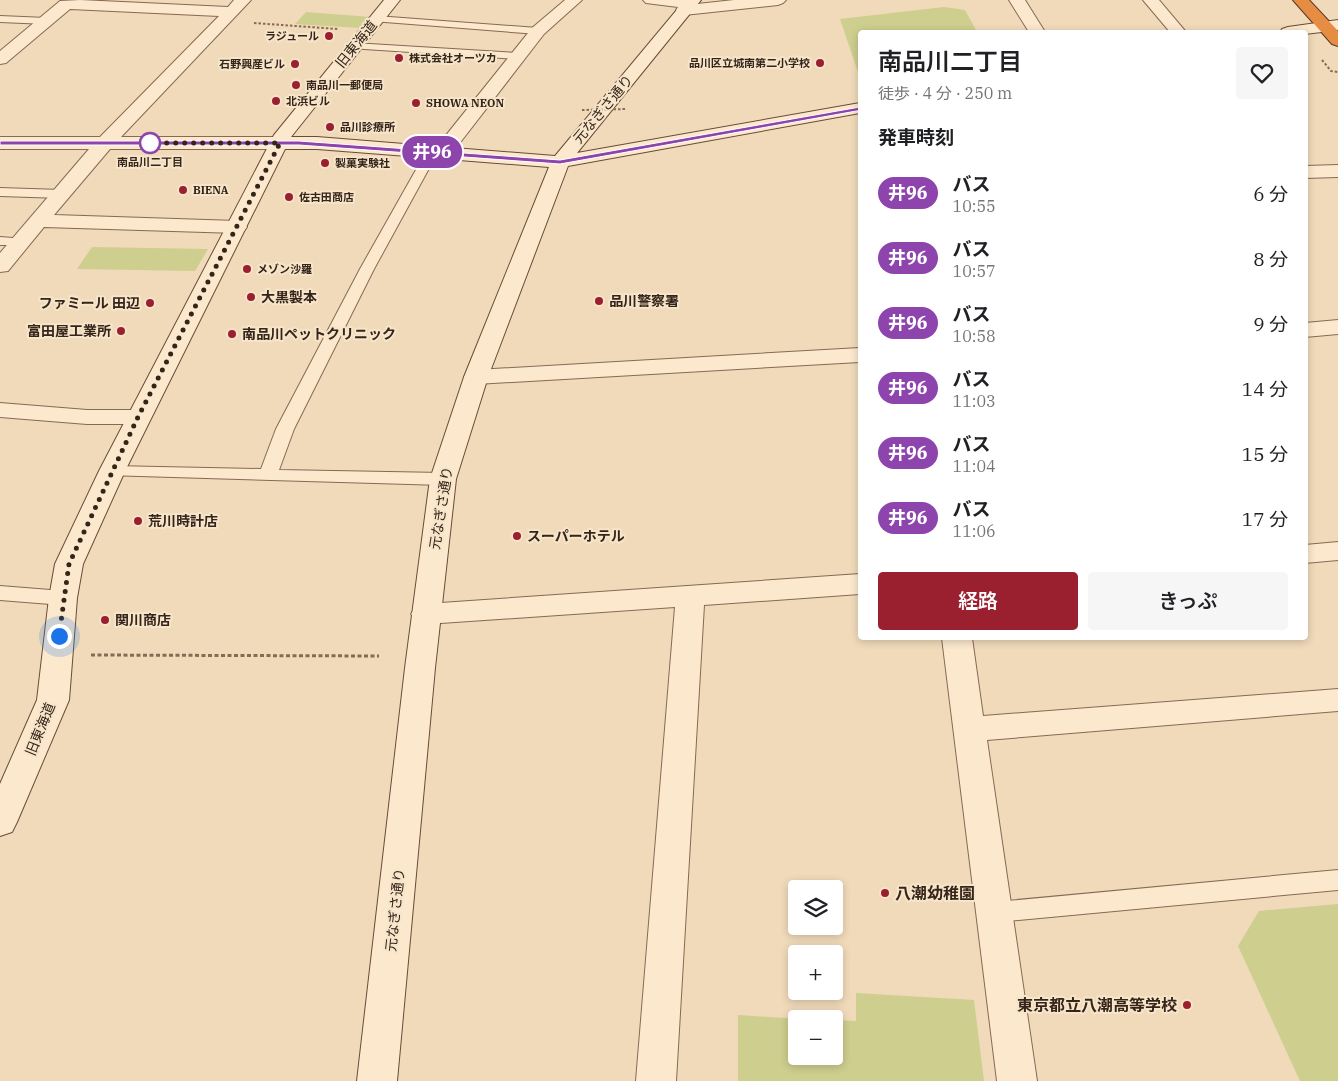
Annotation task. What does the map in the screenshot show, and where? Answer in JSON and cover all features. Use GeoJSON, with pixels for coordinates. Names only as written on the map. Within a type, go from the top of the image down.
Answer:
{"type":"FeatureCollection","features":[{"type":"Feature","properties":{"kind":"highway"},"geometry":{"type":"LineString","coordinates":[[1301,0],[1332,26],[1338,41]]}},
{"type":"Feature","properties":{"kind":"street","name":"旧東海道"},"geometry":{"type":"LineString","coordinates":[[0,822],[53,700],[63,598],[69,564],[112,471],[284,135],[353,46],[392,0]]}},
{"type":"Feature","properties":{"kind":"street"},"geometry":{"type":"LineString","coordinates":[[437,152],[538,31],[574,0]]}},
{"type":"Feature","properties":{"kind":"street"},"geometry":{"type":"LineString","coordinates":[[651,0],[689,5],[778,0]]}},
{"type":"Feature","properties":{"kind":"street"},"geometry":{"type":"LineString","coordinates":[[1017,0],[1036,30]]}},
{"type":"Feature","properties":{"kind":"street"},"geometry":{"type":"LineString","coordinates":[[1151,0],[1176,30]]}},
{"type":"Feature","properties":{"kind":"street"},"geometry":{"type":"LineString","coordinates":[[0,59],[66,4],[232,11]]}},
{"type":"Feature","properties":{"kind":"street","name":"元なぎさ通り"},"geometry":{"type":"LineString","coordinates":[[377,1081],[426,614],[443,479],[476,377],[560,162],[689,5]]}},
{"type":"Feature","properties":{"kind":"street"},"geometry":{"type":"LineString","coordinates":[[0,266],[105,142],[176,71],[232,11]]}},
{"type":"Feature","properties":{"kind":"street"},"geometry":{"type":"LineString","coordinates":[[1303,30],[1332,26]]}},
{"type":"Feature","properties":{"kind":"street"},"geometry":{"type":"LineString","coordinates":[[0,143],[317,144],[560,162],[858,108]]}},
{"type":"Feature","properties":{"kind":"street"},"geometry":{"type":"LineString","coordinates":[[1308,172],[1338,171]]}},
{"type":"Feature","properties":{"kind":"street"},"geometry":{"type":"LineString","coordinates":[[39,221],[237,227]]}},
{"type":"Feature","properties":{"kind":"street"},"geometry":{"type":"LineString","coordinates":[[1308,330],[1338,327]]}},
{"type":"Feature","properties":{"kind":"street"},"geometry":{"type":"LineString","coordinates":[[476,377],[858,356]]}},
{"type":"Feature","properties":{"kind":"street"},"geometry":{"type":"LineString","coordinates":[[0,410],[87,417],[138,417]]}},
{"type":"Feature","properties":{"kind":"street"},"geometry":{"type":"LineString","coordinates":[[1308,554],[1338,551]]}},
{"type":"Feature","properties":{"kind":"street"},"geometry":{"type":"LineString","coordinates":[[426,614],[858,584]]}},
{"type":"Feature","properties":{"kind":"street"},"geometry":{"type":"LineString","coordinates":[[656,1081],[690,596]]}},
{"type":"Feature","properties":{"kind":"street"},"geometry":{"type":"LineString","coordinates":[[957,640],[996,912],[1017,1081]]}},
{"type":"Feature","properties":{"kind":"street"},"geometry":{"type":"LineString","coordinates":[[970,728],[1338,700]]}},
{"type":"Feature","properties":{"kind":"lane"},"geometry":{"type":"LineString","coordinates":[[0,19],[47,21]]}},
{"type":"Feature","properties":{"kind":"lane"},"geometry":{"type":"LineString","coordinates":[[371,25],[538,31]]}},
{"type":"Feature","properties":{"kind":"lane"},"geometry":{"type":"LineString","coordinates":[[353,46],[517,56]]}},
{"type":"Feature","properties":{"kind":"lane"},"geometry":{"type":"LineString","coordinates":[[268,474],[290,420],[366,269],[437,152]]}},
{"type":"Feature","properties":{"kind":"lane"},"geometry":{"type":"LineString","coordinates":[[0,192],[62,194]]}},
{"type":"Feature","properties":{"kind":"lane"},"geometry":{"type":"LineString","coordinates":[[0,240],[21,242]]}},
{"type":"Feature","properties":{"kind":"lane"},"geometry":{"type":"LineString","coordinates":[[112,471],[443,479]]}},
{"type":"Feature","properties":{"kind":"lane"},"geometry":{"type":"LineString","coordinates":[[0,593],[63,598]]}},
{"type":"Feature","properties":{"kind":"lane"},"geometry":{"type":"LineString","coordinates":[[996,912],[1338,880]]}},
{"type":"Feature","properties":{"kind":"path"},"geometry":{"type":"LineString","coordinates":[[232,11],[371,25]]}},
{"type":"Feature","properties":{"kind":"path"},"geometry":{"type":"LineString","coordinates":[[1319,56],[1331,71],[1338,72]]}},
{"type":"Feature","properties":{"kind":"path"},"geometry":{"type":"LineString","coordinates":[[582,110],[628,109]]}},
{"type":"Feature","properties":{"kind":"path"},"geometry":{"type":"LineString","coordinates":[[57,655],[378,656]]}},
{"type":"Feature","properties":{"kind":"green space"},"geometry":{"type":"Polygon","coordinates":[[[944,7],[965,10],[976,30],[858,30],[858,72],[840,19],[944,7]]]}},
{"type":"Feature","properties":{"kind":"green space"},"geometry":{"type":"Polygon","coordinates":[[[306,12],[371,17],[360,28],[295,24],[306,12]]]}},
{"type":"Feature","properties":{"kind":"green space"},"geometry":{"type":"Polygon","coordinates":[[[92,247],[208,249],[195,271],[77,269],[92,247]]]}},
{"type":"Feature","properties":{"kind":"green space"},"geometry":{"type":"Polygon","coordinates":[[[1338,904],[1338,1081],[1300,1081],[1238,946],[1259,911],[1338,904]]]}},
{"type":"Feature","properties":{"kind":"green space"},"geometry":{"type":"Polygon","coordinates":[[[856,993],[974,1000],[984,1081],[738,1081],[738,1015],[788,1018],[788,1065],[843,1065],[843,1020],[856,1021],[856,993]]]}},
{"type":"Feature","properties":{"kind":"bus line","name":"井96"},"geometry":{"type":"LineString","coordinates":[[0,143],[299,143],[560,162],[858,108]]}},
{"type":"Feature","properties":{"kind":"place","name":"ラジュール"},"geometry":{"type":"Point","coordinates":[329,36]}},
{"type":"Feature","properties":{"kind":"place","name":"株式会社オーツカ"},"geometry":{"type":"Point","coordinates":[399,58]}},
{"type":"Feature","properties":{"kind":"place","name":"品川区立城南第二小学校"},"geometry":{"type":"Point","coordinates":[820,63]}},
{"type":"Feature","properties":{"kind":"place","name":"石野興産ビル"},"geometry":{"type":"Point","coordinates":[295,64]}},
{"type":"Feature","properties":{"kind":"place","name":"南品川一郵便局"},"geometry":{"type":"Point","coordinates":[296,85]}},
{"type":"Feature","properties":{"kind":"place","name":"北浜ビル"},"geometry":{"type":"Point","coordinates":[276,101]}},
{"type":"Feature","properties":{"kind":"place","name":"SHOWA NEON"},"geometry":{"type":"Point","coordinates":[416,103]}},
{"type":"Feature","properties":{"kind":"place","name":"品川診療所"},"geometry":{"type":"Point","coordinates":[330,127]}},
{"type":"Feature","properties":{"kind":"place","name":"南品川二丁目"},"geometry":{"type":"Point","coordinates":[150,143]}},
{"type":"Feature","properties":{"kind":"place","name":"製菓実験社"},"geometry":{"type":"Point","coordinates":[325,163]}},
{"type":"Feature","properties":{"kind":"place","name":"BIENA"},"geometry":{"type":"Point","coordinates":[183,190]}},
{"type":"Feature","properties":{"kind":"place","name":"佐古田商店"},"geometry":{"type":"Point","coordinates":[289,197]}},
{"type":"Feature","properties":{"kind":"place","name":"メゾン沙羅"},"geometry":{"type":"Point","coordinates":[247,269]}},
{"type":"Feature","properties":{"kind":"place","name":"大黒製本"},"geometry":{"type":"Point","coordinates":[251,297]}},
{"type":"Feature","properties":{"kind":"place","name":"品川警察署"},"geometry":{"type":"Point","coordinates":[599,301]}},
{"type":"Feature","properties":{"kind":"place","name":"ファミール 田辺"},"geometry":{"type":"Point","coordinates":[150,303]}},
{"type":"Feature","properties":{"kind":"place","name":"富田屋工業所"},"geometry":{"type":"Point","coordinates":[121,331]}},
{"type":"Feature","properties":{"kind":"place","name":"南品川ペットクリニック"},"geometry":{"type":"Point","coordinates":[232,334]}},
{"type":"Feature","properties":{"kind":"place","name":"荒川時計店"},"geometry":{"type":"Point","coordinates":[138,521]}},
{"type":"Feature","properties":{"kind":"place","name":"スーパーホテル"},"geometry":{"type":"Point","coordinates":[517,536]}},
{"type":"Feature","properties":{"kind":"place","name":"関川商店"},"geometry":{"type":"Point","coordinates":[105,620]}},
{"type":"Feature","properties":{"kind":"place","name":"八潮幼稚園"},"geometry":{"type":"Point","coordinates":[885,893]}},
{"type":"Feature","properties":{"kind":"place","name":"東京都立八潮高等学校"},"geometry":{"type":"Point","coordinates":[1187,1005]}},
{"type":"Feature","properties":{"kind":"route"},"geometry":{"type":"LineString","coordinates":[[59,636],[69,564],[138,417],[280,143],[143,143],[150,143]]}}]}
